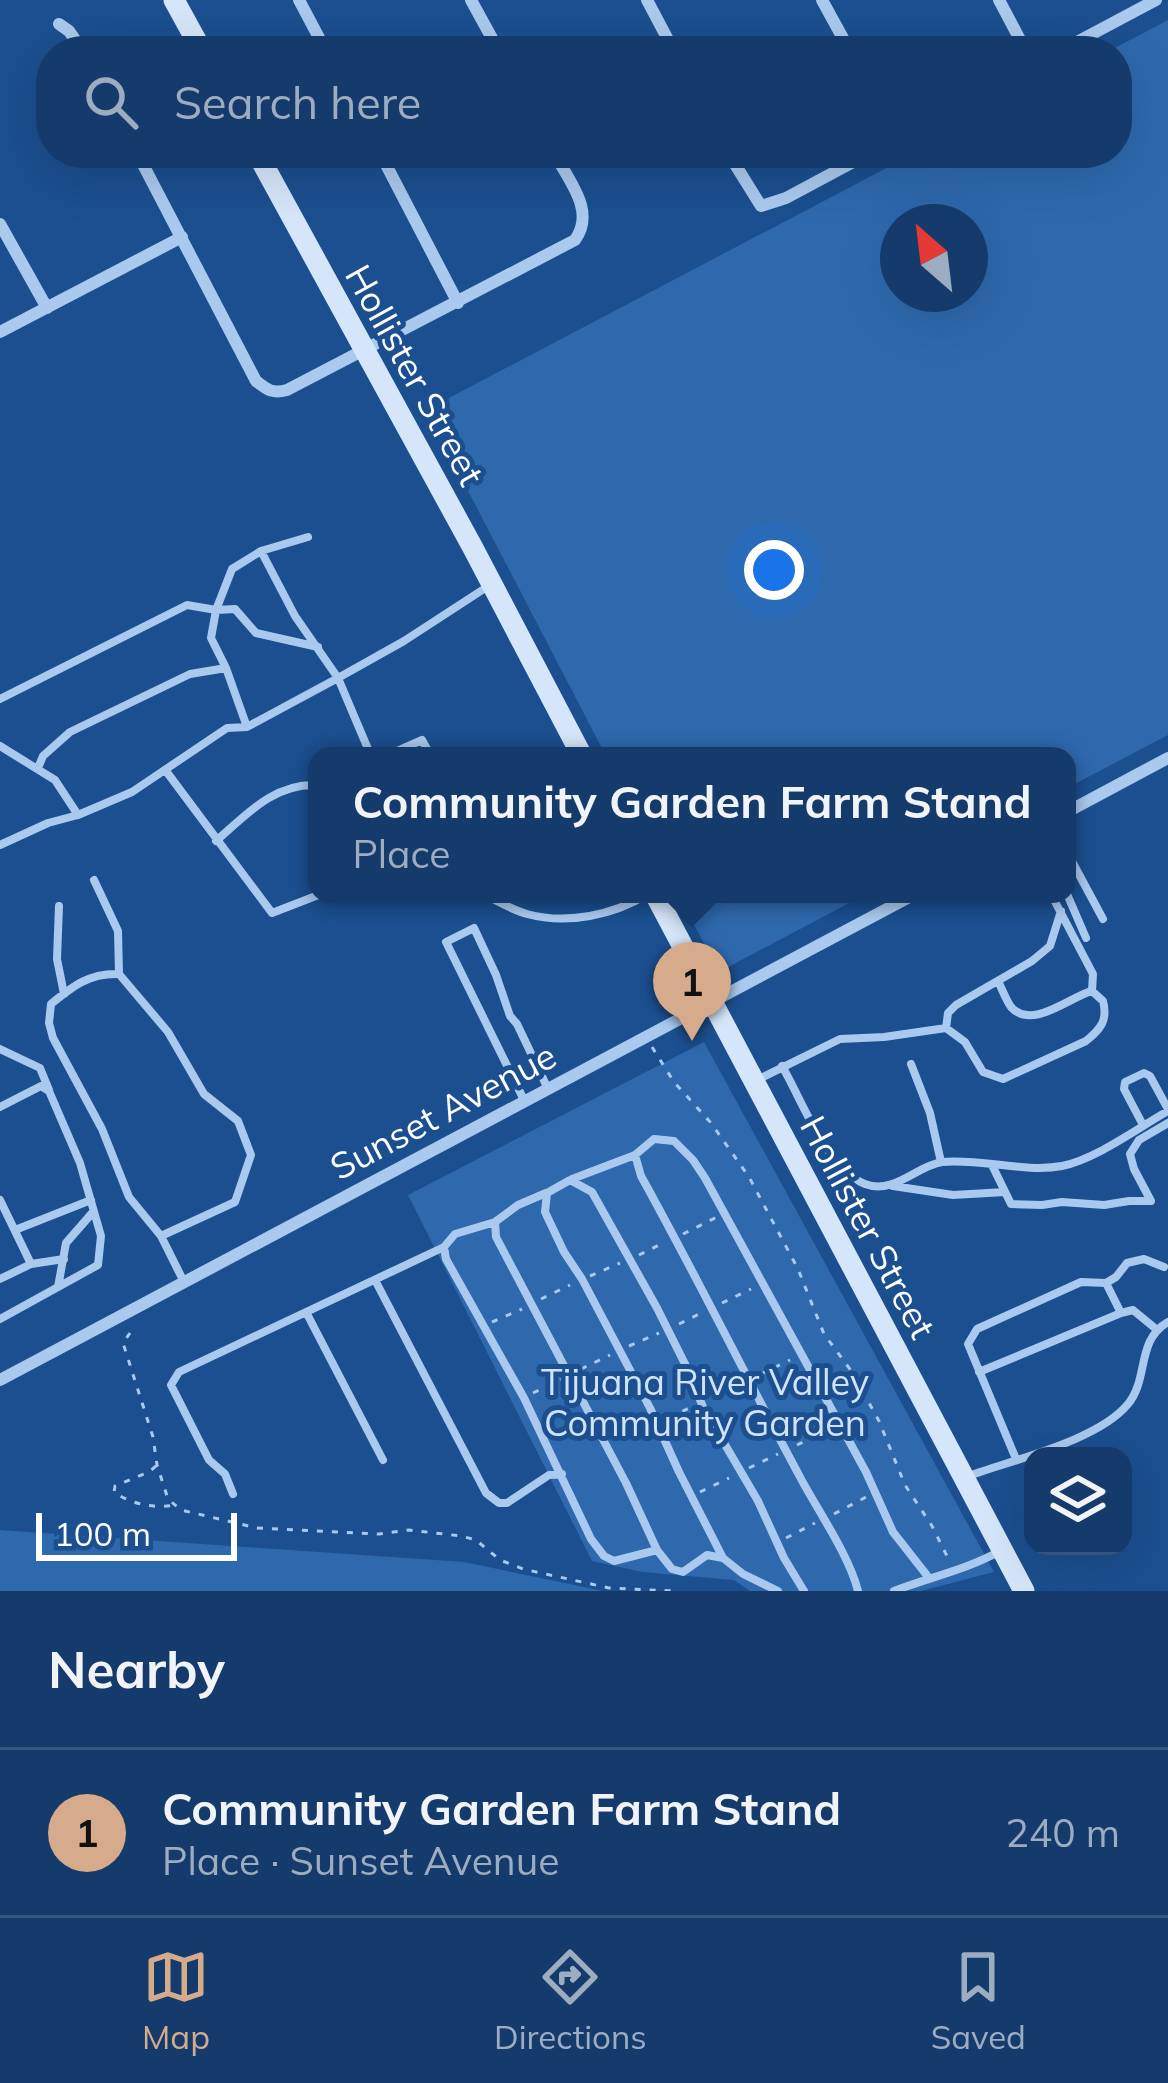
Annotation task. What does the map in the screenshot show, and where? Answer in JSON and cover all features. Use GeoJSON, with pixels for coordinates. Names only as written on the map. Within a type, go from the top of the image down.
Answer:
{"type":"FeatureCollection","features":[{"type":"Feature","properties":{"kind":"street"},"geometry":{"type":"LineString","coordinates":[[174,0],[194,36]]}},
{"type":"Feature","properties":{"kind":"street"},"geometry":{"type":"LineString","coordinates":[[299,0],[318,36]]}},
{"type":"Feature","properties":{"kind":"street"},"geometry":{"type":"LineString","coordinates":[[471,0],[491,36]]}},
{"type":"Feature","properties":{"kind":"street"},"geometry":{"type":"LineString","coordinates":[[647,0],[666,36]]}},
{"type":"Feature","properties":{"kind":"street"},"geometry":{"type":"LineString","coordinates":[[822,0],[842,36]]}},
{"type":"Feature","properties":{"kind":"street"},"geometry":{"type":"LineString","coordinates":[[999,0],[1018,36]]}},
{"type":"Feature","properties":{"kind":"street"},"geometry":{"type":"LineString","coordinates":[[1088,36],[1156,0]]}},
{"type":"Feature","properties":{"kind":"street"},"geometry":{"type":"LineString","coordinates":[[59,24],[72,36]]}},
{"type":"Feature","properties":{"kind":"street"},"geometry":{"type":"LineString","coordinates":[[145,168],[256,381],[268,391],[287,390],[574,240],[584,227],[583,206],[562,168]]}},
{"type":"Feature","properties":{"kind":"street","name":"Hollister Street"},"geometry":{"type":"LineString","coordinates":[[265,168],[577,747]]}},
{"type":"Feature","properties":{"kind":"street"},"geometry":{"type":"LineString","coordinates":[[388,168],[458,303]]}},
{"type":"Feature","properties":{"kind":"street"},"geometry":{"type":"LineString","coordinates":[[737,168],[761,206],[842,168]]}},
{"type":"Feature","properties":{"kind":"street"},"geometry":{"type":"LineString","coordinates":[[0,224],[46,308]]}},
{"type":"Feature","properties":{"kind":"street"},"geometry":{"type":"LineString","coordinates":[[0,332],[182,237]]}},
{"type":"Feature","properties":{"kind":"street"},"geometry":{"type":"LineString","coordinates":[[1076,807],[1168,758]]}},
{"type":"Feature","properties":{"kind":"street","name":"Hollister Street"},"geometry":{"type":"LineString","coordinates":[[656,903],[1024,1591]]}},
{"type":"Feature","properties":{"kind":"street","name":"Sunset Avenue"},"geometry":{"type":"LineString","coordinates":[[0,1380],[898,903]]}},
{"type":"Feature","properties":{"kind":"lane"},"geometry":{"type":"LineString","coordinates":[[247,727],[211,638],[216,610],[232,569],[261,551],[308,537]]}},
{"type":"Feature","properties":{"kind":"lane"},"geometry":{"type":"LineString","coordinates":[[261,551],[295,616],[338,678],[367,747]]}},
{"type":"Feature","properties":{"kind":"lane"},"geometry":{"type":"LineString","coordinates":[[0,844],[132,792],[227,728],[247,727],[338,678],[492,584]]}},
{"type":"Feature","properties":{"kind":"lane"},"geometry":{"type":"LineString","coordinates":[[0,699],[188,604],[235,609],[256,633],[318,647]]}},
{"type":"Feature","properties":{"kind":"lane"},"geometry":{"type":"LineString","coordinates":[[38,768],[43,755],[70,732],[190,674],[226,668]]}},
{"type":"Feature","properties":{"kind":"lane"},"geometry":{"type":"LineString","coordinates":[[0,746],[56,780],[78,815]]}},
{"type":"Feature","properties":{"kind":"lane"},"geometry":{"type":"LineString","coordinates":[[166,771],[272,913],[308,899]]}},
{"type":"Feature","properties":{"kind":"lane"},"geometry":{"type":"LineString","coordinates":[[216,841],[264,799],[308,784]]}},
{"type":"Feature","properties":{"kind":"lane"},"geometry":{"type":"LineString","coordinates":[[1076,868],[1103,919]]}},
{"type":"Feature","properties":{"kind":"lane"},"geometry":{"type":"LineString","coordinates":[[94,880],[118,931],[119,974],[168,1032],[204,1094],[238,1121],[251,1155],[235,1202],[161,1236]]}},
{"type":"Feature","properties":{"kind":"lane"},"geometry":{"type":"LineString","coordinates":[[502,903],[525,914],[560,920],[599,915],[634,903]]}},
{"type":"Feature","properties":{"kind":"lane"},"geometry":{"type":"LineString","coordinates":[[754,1082],[840,1039],[946,1028],[965,1042],[983,1072],[1003,1079],[1086,1041],[1098,1032],[1106,1015],[1103,1001],[1093,991],[1093,974],[1057,903]]}},
{"type":"Feature","properties":{"kind":"lane"},"geometry":{"type":"LineString","coordinates":[[1071,903],[1086,938]]}},
{"type":"Feature","properties":{"kind":"lane"},"geometry":{"type":"LineString","coordinates":[[59,906],[57,959],[64,994]]}},
{"type":"Feature","properties":{"kind":"lane"},"geometry":{"type":"LineString","coordinates":[[946,1028],[948,1013],[956,1005],[1050,946],[1061,911]]}},
{"type":"Feature","properties":{"kind":"lane"},"geometry":{"type":"LineString","coordinates":[[525,1102],[446,942],[474,928],[510,1016],[548,1089]]}},
{"type":"Feature","properties":{"kind":"lane"},"geometry":{"type":"LineString","coordinates":[[119,974],[80,981],[51,1004],[49,1023],[102,1129],[129,1197],[161,1236],[184,1282]]}},
{"type":"Feature","properties":{"kind":"lane"},"geometry":{"type":"LineString","coordinates":[[998,981],[1012,1009],[1026,1014],[1046,1012],[1093,991]]}},
{"type":"Feature","properties":{"kind":"lane"},"geometry":{"type":"LineString","coordinates":[[0,1049],[40,1068],[80,1163],[101,1236],[98,1265],[0,1319]]}},
{"type":"Feature","properties":{"kind":"lane"},"geometry":{"type":"LineString","coordinates":[[911,1064],[930,1113],[941,1162]]}},
{"type":"Feature","properties":{"kind":"lane"},"geometry":{"type":"LineString","coordinates":[[782,1066],[841,1169],[867,1185],[953,1195],[1005,1192]]}},
{"type":"Feature","properties":{"kind":"lane"},"geometry":{"type":"LineString","coordinates":[[891,1185],[941,1162],[1063,1166],[1120,1138],[1143,1125],[1168,1110],[1144,1072],[1132,1076],[1124,1089],[1143,1125]]}},
{"type":"Feature","properties":{"kind":"lane"},"geometry":{"type":"LineString","coordinates":[[0,1107],[40,1086],[49,1091]]}},
{"type":"Feature","properties":{"kind":"lane"},"geometry":{"type":"LineString","coordinates":[[1130,1154],[1139,1140],[1168,1124]]}},
{"type":"Feature","properties":{"kind":"lane"},"geometry":{"type":"LineString","coordinates":[[992,1165],[1011,1204],[1151,1201],[1120,1138]]}},
{"type":"Feature","properties":{"kind":"lane"},"geometry":{"type":"LineString","coordinates":[[233,1493],[224,1474],[209,1460],[171,1385],[179,1372],[444,1247],[455,1234],[495,1222],[570,1180],[635,1155],[654,1139],[674,1141],[693,1160],[764,1283],[866,1472],[893,1532],[929,1578]]}},
{"type":"Feature","properties":{"kind":"lane"},"geometry":{"type":"LineString","coordinates":[[635,1155],[641,1176],[853,1571],[858,1591]]}},
{"type":"Feature","properties":{"kind":"lane"},"geometry":{"type":"LineString","coordinates":[[570,1180],[592,1192],[804,1591]]}},
{"type":"Feature","properties":{"kind":"lane"},"geometry":{"type":"LineString","coordinates":[[547,1193],[545,1212],[723,1558],[778,1591]]}},
{"type":"Feature","properties":{"kind":"lane"},"geometry":{"type":"LineString","coordinates":[[0,1200],[31,1264]]}},
{"type":"Feature","properties":{"kind":"lane"},"geometry":{"type":"LineString","coordinates":[[14,1231],[92,1205]]}},
{"type":"Feature","properties":{"kind":"lane"},"geometry":{"type":"LineString","coordinates":[[58,1288],[66,1243],[92,1205]]}},
{"type":"Feature","properties":{"kind":"lane"},"geometry":{"type":"LineString","coordinates":[[495,1222],[496,1237],[657,1550],[672,1569],[683,1572],[707,1555],[723,1558]]}},
{"type":"Feature","properties":{"kind":"lane"},"geometry":{"type":"LineString","coordinates":[[444,1247],[446,1259],[524,1398],[584,1526],[604,1556],[614,1561],[657,1550]]}},
{"type":"Feature","properties":{"kind":"lane"},"geometry":{"type":"LineString","coordinates":[[0,1279],[31,1264],[64,1259]]}},
{"type":"Feature","properties":{"kind":"lane"},"geometry":{"type":"LineString","coordinates":[[1016,1459],[968,1345],[977,1329],[1081,1282],[1106,1283],[1126,1263],[1144,1259],[1167,1269]]}},
{"type":"Feature","properties":{"kind":"lane"},"geometry":{"type":"LineString","coordinates":[[374,1280],[486,1493],[507,1503],[550,1475],[562,1474]]}},
{"type":"Feature","properties":{"kind":"lane"},"geometry":{"type":"LineString","coordinates":[[1106,1283],[1121,1312]]}},
{"type":"Feature","properties":{"kind":"lane"},"geometry":{"type":"LineString","coordinates":[[980,1372],[1121,1312],[1133,1310],[1156,1329]]}},
{"type":"Feature","properties":{"kind":"lane"},"geometry":{"type":"LineString","coordinates":[[306,1312],[382,1460]]}},
{"type":"Feature","properties":{"kind":"lane"},"geometry":{"type":"LineString","coordinates":[[964,1477],[1095,1431],[1131,1402],[1146,1347],[1156,1329],[1168,1322]]}},
{"type":"Feature","properties":{"kind":"lane"},"geometry":{"type":"LineString","coordinates":[[894,1591],[1001,1551]]}},
{"type":"Feature","properties":{"kind":"path"},"geometry":{"type":"LineString","coordinates":[[647,1036],[674,1082],[749,1177],[798,1269],[824,1334],[879,1421],[905,1485],[955,1572]]}},
{"type":"Feature","properties":{"kind":"path"},"geometry":{"type":"LineString","coordinates":[[485,1325],[724,1214]]}},
{"type":"Feature","properties":{"kind":"path"},"geometry":{"type":"LineString","coordinates":[[524,1398],[764,1283]]}},
{"type":"Feature","properties":{"kind":"path"},"geometry":{"type":"LineString","coordinates":[[130,1333],[123,1343],[158,1465],[168,1498],[181,1510],[256,1528],[379,1534],[409,1530],[461,1536],[476,1540],[500,1560],[523,1570],[609,1588],[674,1591]]}},
{"type":"Feature","properties":{"kind":"path"},"geometry":{"type":"LineString","coordinates":[[657,1423],[803,1354]]}},
{"type":"Feature","properties":{"kind":"path"},"geometry":{"type":"LineString","coordinates":[[692,1497],[839,1424]]}},
{"type":"Feature","properties":{"kind":"path"},"geometry":{"type":"LineString","coordinates":[[158,1465],[115,1486],[114,1492],[154,1507],[174,1505]]}},
{"type":"Feature","properties":{"kind":"green space"},"geometry":{"type":"Polygon","coordinates":[[[1168,20],[1168,735],[1076,783],[1076,747],[601,747],[426,410],[886,168],[1132,168],[1132,39],[1168,20]]]}},
{"type":"Feature","properties":{"kind":"green space"},"geometry":{"type":"Polygon","coordinates":[[[683,903],[849,903],[719,972],[683,903]]]}},
{"type":"Feature","properties":{"kind":"green space","name":"Tijuana River Valley Community Garden"},"geometry":{"type":"Polygon","coordinates":[[[704,1042],[994,1572],[921,1591],[750,1591],[734,1580],[642,1572],[592,1561],[408,1195],[704,1042]]]}},
{"type":"Feature","properties":{"kind":"green space"},"geometry":{"type":"Polygon","coordinates":[[[0,1530],[464,1562],[603,1591],[0,1591],[0,1530]]]}},
{"type":"Feature","properties":{"kind":"place","name":"Community Garden Farm Stand"},"geometry":{"type":"Point","coordinates":[692,1041]}}]}
